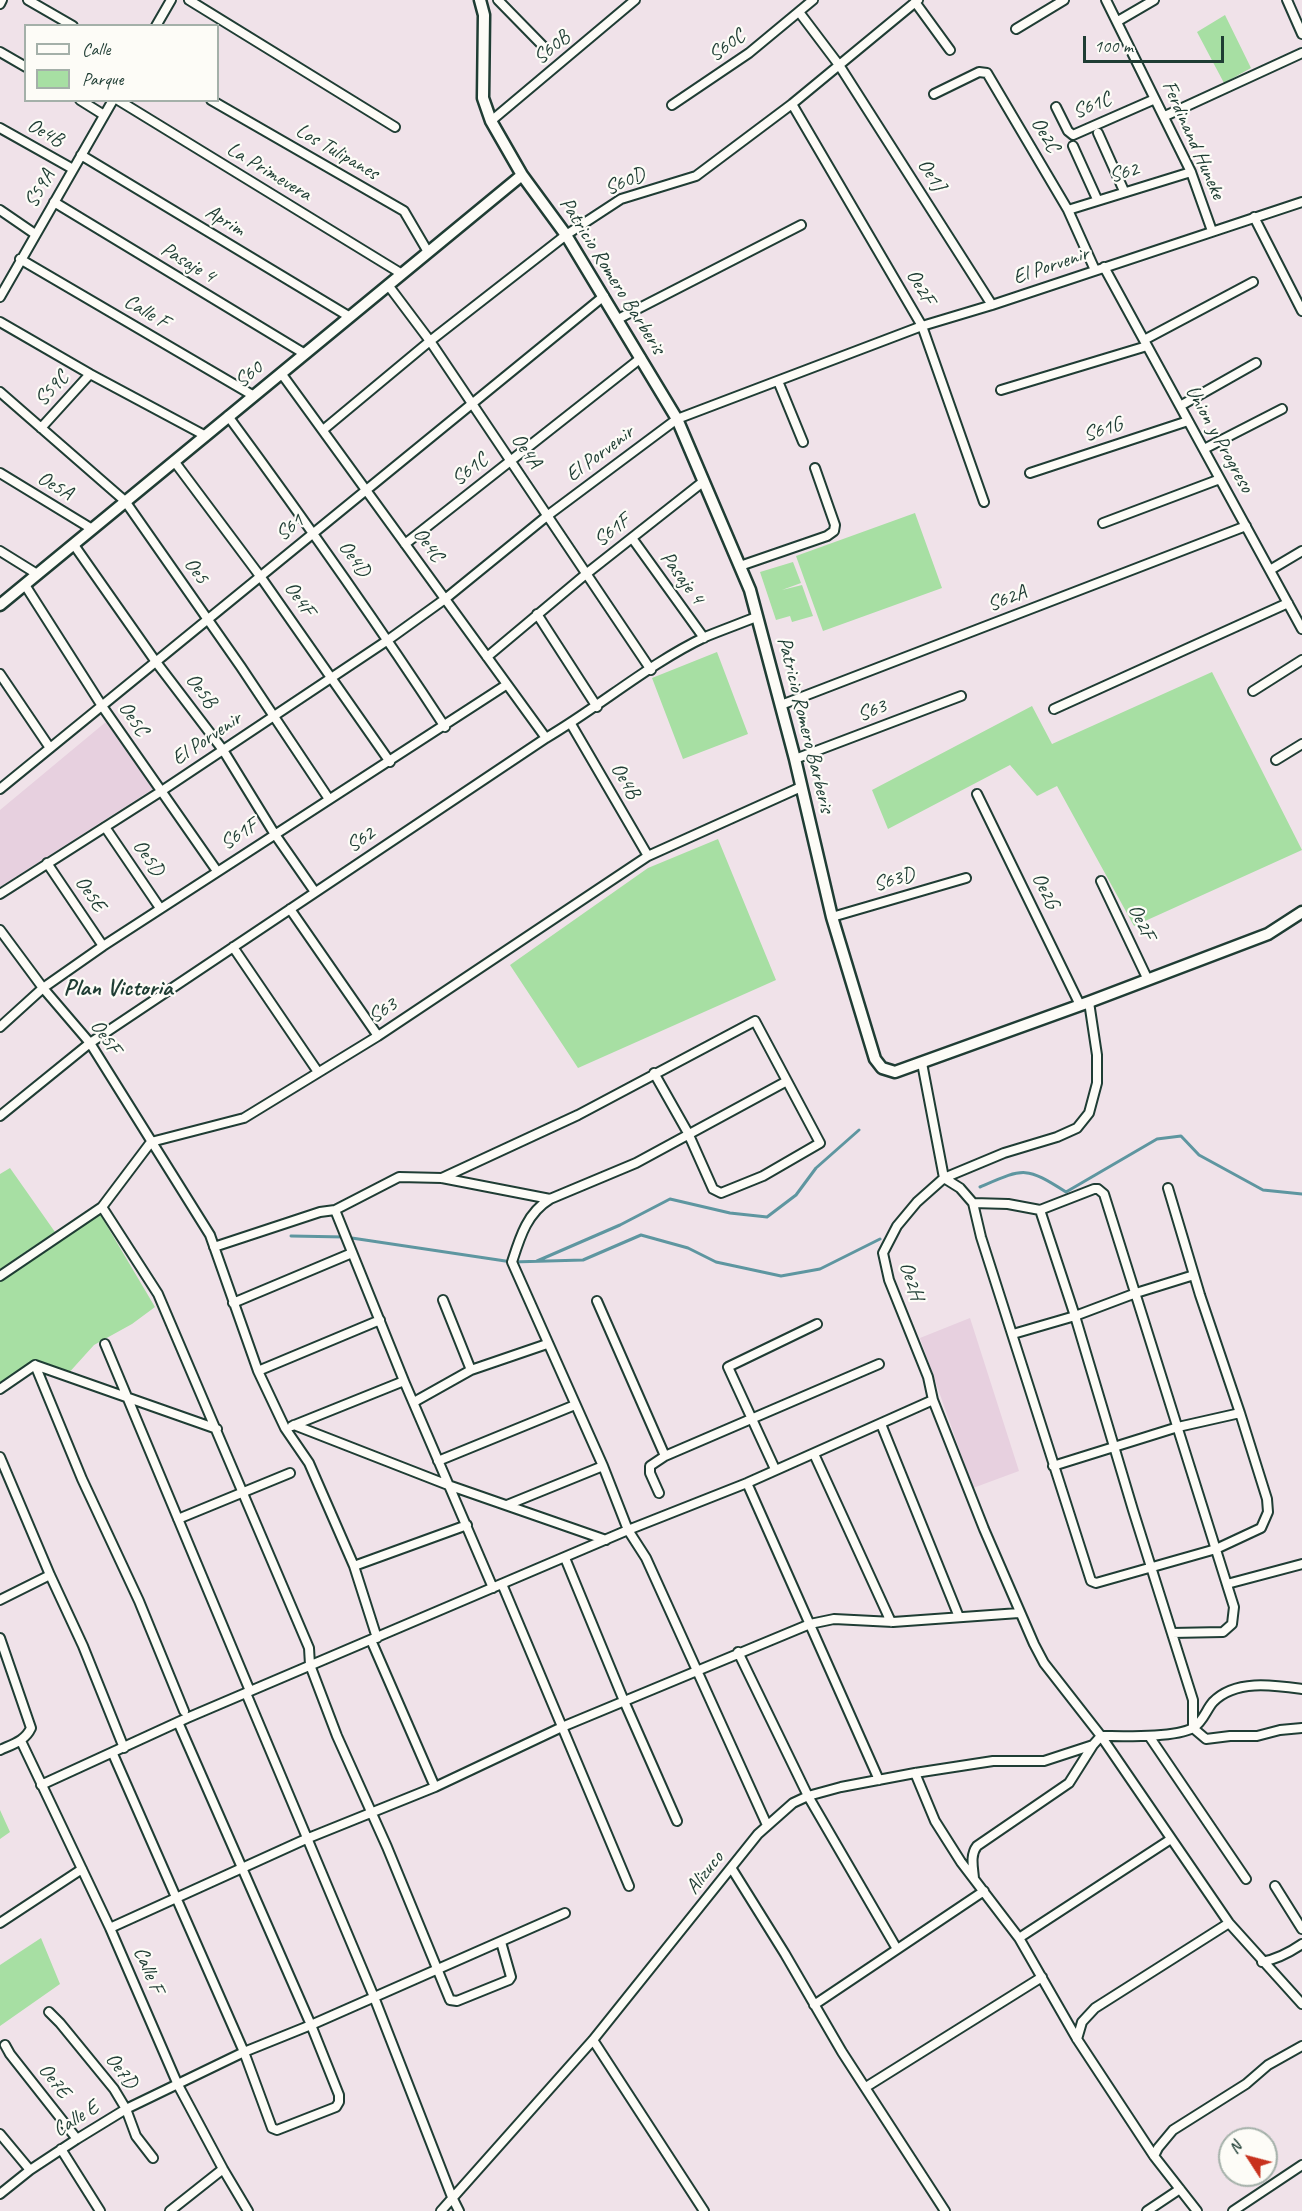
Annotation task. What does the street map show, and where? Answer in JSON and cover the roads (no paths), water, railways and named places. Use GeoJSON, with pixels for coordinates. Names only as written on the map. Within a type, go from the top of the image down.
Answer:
{"type":"FeatureCollection","features":[{"type":"Feature","properties":{"kind":"street"},"geometry":{"type":"LineString","coordinates":[[28,0],[70,24]]}},
{"type":"Feature","properties":{"kind":"street"},"geometry":{"type":"LineString","coordinates":[[157,24],[171,0]]}},
{"type":"Feature","properties":{"kind":"street"},"geometry":{"type":"LineString","coordinates":[[189,0],[395,127]]}},
{"type":"Feature","properties":{"kind":"street","name":"Patricio Romero Barberis"},"geometry":{"type":"LineString","coordinates":[[480,0],[484,15],[483,98],[491,121],[522,174],[566,236],[604,296],[677,419],[750,590],[795,759],[832,917],[878,1063],[889,1071],[895,1072],[922,1063],[1268,934],[1302,912]]}},
{"type":"Feature","properties":{"kind":"street"},"geometry":{"type":"LineString","coordinates":[[498,0],[543,46]]}},
{"type":"Feature","properties":{"kind":"street","name":"S60B"},"geometry":{"type":"LineString","coordinates":[[491,121],[635,0]]}},
{"type":"Feature","properties":{"kind":"street","name":"S60C"},"geometry":{"type":"LineString","coordinates":[[672,105],[749,53],[813,0]]}},
{"type":"Feature","properties":{"kind":"street"},"geometry":{"type":"LineString","coordinates":[[1016,29],[1064,0]]}},
{"type":"Feature","properties":{"kind":"street","name":"Ferdinand Huneke"},"geometry":{"type":"LineString","coordinates":[[1106,0],[1191,172],[1212,231]]}},
{"type":"Feature","properties":{"kind":"street"},"geometry":{"type":"LineString","coordinates":[[1118,21],[1154,0]]}},
{"type":"Feature","properties":{"kind":"street"},"geometry":{"type":"LineString","coordinates":[[1287,0],[1302,33]]}},
{"type":"Feature","properties":{"kind":"street"},"geometry":{"type":"LineString","coordinates":[[916,1],[950,50]]}},
{"type":"Feature","properties":{"kind":"street","name":"S60D"},"geometry":{"type":"LineString","coordinates":[[323,430],[430,341],[566,236],[621,199],[696,176],[792,105],[916,1]]}},
{"type":"Feature","properties":{"kind":"street"},"geometry":{"type":"LineString","coordinates":[[799,12],[840,65]]}},
{"type":"Feature","properties":{"kind":"street"},"geometry":{"type":"LineString","coordinates":[[0,52],[24,66]]}},
{"type":"Feature","properties":{"kind":"street"},"geometry":{"type":"LineString","coordinates":[[1165,116],[1302,53]]}},
{"type":"Feature","properties":{"kind":"street","name":"Oe1J"},"geometry":{"type":"LineString","coordinates":[[840,65],[992,305]]}},
{"type":"Feature","properties":{"kind":"street","name":"Oe2C"},"geometry":{"type":"LineString","coordinates":[[934,94],[979,72],[987,73],[1068,210],[1095,270]]}},
{"type":"Feature","properties":{"kind":"street","name":"S61C"},"geometry":{"type":"LineString","coordinates":[[1056,107],[1068,131],[1074,135],[1155,99]]}},
{"type":"Feature","properties":{"kind":"street"},"geometry":{"type":"LineString","coordinates":[[83,102],[104,115]]}},
{"type":"Feature","properties":{"kind":"street","name":"S59A"},"geometry":{"type":"LineString","coordinates":[[1,292],[111,102]]}},
{"type":"Feature","properties":{"kind":"street","name":"La Primevera"},"geometry":{"type":"LineString","coordinates":[[121,102],[402,274]]}},
{"type":"Feature","properties":{"kind":"street","name":"Los Tulipanes"},"geometry":{"type":"LineString","coordinates":[[214,102],[404,211],[428,252]]}},
{"type":"Feature","properties":{"kind":"street","name":"Oe2F"},"geometry":{"type":"LineString","coordinates":[[792,105],[922,326],[984,502]]}},
{"type":"Feature","properties":{"kind":"street","name":"Oe4B"},"geometry":{"type":"LineString","coordinates":[[0,128],[73,169]]}},
{"type":"Feature","properties":{"kind":"street"},"geometry":{"type":"LineString","coordinates":[[1098,134],[1124,191]]}},
{"type":"Feature","properties":{"kind":"street"},"geometry":{"type":"LineString","coordinates":[[1073,146],[1097,199]]}},
{"type":"Feature","properties":{"kind":"street","name":"Aprim"},"geometry":{"type":"LineString","coordinates":[[81,155],[350,317]]}},
{"type":"Feature","properties":{"kind":"street","name":"S62"},"geometry":{"type":"LineString","coordinates":[[1068,210],[1097,199],[1191,172]]}},
{"type":"Feature","properties":{"kind":"street","name":"S60"},"geometry":{"type":"LineString","coordinates":[[0,605],[522,174]]}},
{"type":"Feature","properties":{"kind":"street","name":"Pasaje 4"},"geometry":{"type":"LineString","coordinates":[[54,202],[305,354]]}},
{"type":"Feature","properties":{"kind":"street","name":"El Porvenir"},"geometry":{"type":"LineString","coordinates":[[0,894],[160,792],[388,640],[445,598],[547,516],[677,419],[922,326],[1302,202]]}},
{"type":"Feature","properties":{"kind":"street"},"geometry":{"type":"LineString","coordinates":[[0,210],[35,234]]}},
{"type":"Feature","properties":{"kind":"street"},"geometry":{"type":"LineString","coordinates":[[1254,217],[1302,311]]}},
{"type":"Feature","properties":{"kind":"street"},"geometry":{"type":"LineString","coordinates":[[618,319],[801,225]]}},
{"type":"Feature","properties":{"kind":"street","name":"Calle F"},"geometry":{"type":"LineString","coordinates":[[20,259],[254,396]]}},
{"type":"Feature","properties":{"kind":"street","name":"Union y Progreso"},"geometry":{"type":"LineString","coordinates":[[1104,267],[1302,629]]}},
{"type":"Feature","properties":{"kind":"street"},"geometry":{"type":"LineString","coordinates":[[1001,390],[1146,343],[1253,282]]}},
{"type":"Feature","properties":{"kind":"street","name":"Oe4A"},"geometry":{"type":"LineString","coordinates":[[388,285],[430,341],[651,670]]}},
{"type":"Feature","properties":{"kind":"street","name":"S61"},"geometry":{"type":"LineString","coordinates":[[0,789],[604,296]]}},
{"type":"Feature","properties":{"kind":"street"},"geometry":{"type":"LineString","coordinates":[[0,322],[90,374],[204,435]]}},
{"type":"Feature","properties":{"kind":"street","name":"S61C"},"geometry":{"type":"LineString","coordinates":[[405,544],[641,358]]}},
{"type":"Feature","properties":{"kind":"street"},"geometry":{"type":"LineString","coordinates":[[1180,406],[1256,363]]}},
{"type":"Feature","properties":{"kind":"street","name":"Oe4C"},"geometry":{"type":"LineString","coordinates":[[281,373],[546,738]]}},
{"type":"Feature","properties":{"kind":"street","name":"S59C"},"geometry":{"type":"LineString","coordinates":[[41,428],[90,374]]}},
{"type":"Feature","properties":{"kind":"street"},"geometry":{"type":"LineString","coordinates":[[778,381],[803,442]]}},
{"type":"Feature","properties":{"kind":"street","name":"Oe5"},"geometry":{"type":"LineString","coordinates":[[0,392],[125,501],[275,715],[329,799]]}},
{"type":"Feature","properties":{"kind":"street"},"geometry":{"type":"LineString","coordinates":[[1204,449],[1282,409]]}},
{"type":"Feature","properties":{"kind":"street","name":"Oe4D"},"geometry":{"type":"LineString","coordinates":[[228,416],[313,532],[445,727]]}},
{"type":"Feature","properties":{"kind":"street","name":"S61G"},"geometry":{"type":"LineString","coordinates":[[1030,474],[1188,421]]}},
{"type":"Feature","properties":{"kind":"street","name":"Oe4F"},"geometry":{"type":"LineString","coordinates":[[174,461],[260,576],[390,762]]}},
{"type":"Feature","properties":{"kind":"street"},"geometry":{"type":"LineString","coordinates":[[740,566],[827,536],[834,531],[835,525],[816,468]]}},
{"type":"Feature","properties":{"kind":"street","name":"Oe5A"},"geometry":{"type":"LineString","coordinates":[[0,473],[92,529]]}},
{"type":"Feature","properties":{"kind":"street"},"geometry":{"type":"LineString","coordinates":[[1102,523],[1220,479]]}},
{"type":"Feature","properties":{"kind":"street","name":"S61F"},"geometry":{"type":"LineString","coordinates":[[487,657],[586,574],[704,481]]}},
{"type":"Feature","properties":{"kind":"street","name":"S62A"},"geometry":{"type":"LineString","coordinates":[[781,705],[1246,526]]}},
{"type":"Feature","properties":{"kind":"street","name":"Pasaje 4"},"geometry":{"type":"LineString","coordinates":[[632,538],[704,638]]}},
{"type":"Feature","properties":{"kind":"street","name":"Oe5B"},"geometry":{"type":"LineString","coordinates":[[74,545],[156,662],[223,750],[274,833],[315,892]]}},
{"type":"Feature","properties":{"kind":"street"},"geometry":{"type":"LineString","coordinates":[[0,551],[37,574]]}},
{"type":"Feature","properties":{"kind":"street"},"geometry":{"type":"LineString","coordinates":[[1270,570],[1302,551]]}},
{"type":"Feature","properties":{"kind":"street","name":"Oe5C"},"geometry":{"type":"LineString","coordinates":[[25,585],[102,706],[216,871]]}},
{"type":"Feature","properties":{"kind":"street"},"geometry":{"type":"LineString","coordinates":[[1054,709],[1287,603]]}},
{"type":"Feature","properties":{"kind":"street"},"geometry":{"type":"LineString","coordinates":[[537,614],[597,707]]}},
{"type":"Feature","properties":{"kind":"street","name":"S62"},"geometry":{"type":"LineString","coordinates":[[0,1116],[90,1043],[546,738],[572,724],[651,670],[704,638],[756,617]]}},
{"type":"Feature","properties":{"kind":"street"},"geometry":{"type":"LineString","coordinates":[[1253,691],[1302,660]]}},
{"type":"Feature","properties":{"kind":"street"},"geometry":{"type":"LineString","coordinates":[[0,674],[50,748]]}},
{"type":"Feature","properties":{"kind":"street","name":"S61F"},"geometry":{"type":"LineString","coordinates":[[0,1027],[43,988],[102,946],[274,833],[445,727],[506,685]]}},
{"type":"Feature","properties":{"kind":"street","name":"S63"},"geometry":{"type":"LineString","coordinates":[[795,759],[961,696]]}},
{"type":"Feature","properties":{"kind":"street","name":"Oe4B"},"geometry":{"type":"LineString","coordinates":[[572,724],[648,856]]}},
{"type":"Feature","properties":{"kind":"street"},"geometry":{"type":"LineString","coordinates":[[1276,760],[1302,744]]}},
{"type":"Feature","properties":{"kind":"street","name":"S63"},"geometry":{"type":"LineString","coordinates":[[151,1142],[244,1118],[378,1036],[648,856],[801,787]]}},
{"type":"Feature","properties":{"kind":"street","name":"Oe2G"},"geometry":{"type":"LineString","coordinates":[[977,794],[1084,1004]]}},
{"type":"Feature","properties":{"kind":"street","name":"Oe5D"},"geometry":{"type":"LineString","coordinates":[[105,827],[160,908]]}},
{"type":"Feature","properties":{"kind":"street","name":"Oe5E"},"geometry":{"type":"LineString","coordinates":[[47,863],[102,946]]}},
{"type":"Feature","properties":{"kind":"street","name":"S63D"},"geometry":{"type":"LineString","coordinates":[[832,917],[966,878]]}},
{"type":"Feature","properties":{"kind":"street","name":"Oe2F"},"geometry":{"type":"LineString","coordinates":[[1101,881],[1148,980]]}},
{"type":"Feature","properties":{"kind":"street"},"geometry":{"type":"LineString","coordinates":[[290,909],[378,1036]]}},
{"type":"Feature","properties":{"kind":"street","name":"Oe5F"},"geometry":{"type":"LineString","coordinates":[[0,931],[43,988],[90,1043],[210,1235],[258,1371],[285,1428],[309,1463],[354,1566],[374,1639],[435,1787]]}},
{"type":"Feature","properties":{"kind":"street"},"geometry":{"type":"LineString","coordinates":[[234,947],[318,1072]]}},
{"type":"Feature","properties":{"kind":"street","name":"Oe2H"},"geometry":{"type":"LineString","coordinates":[[1084,1004],[1096,1054],[1097,1083],[1089,1113],[1077,1128],[1057,1137],[1004,1153],[944,1179],[910,1210],[897,1226],[883,1253],[889,1280],[928,1377],[933,1400],[1019,1613],[1044,1663],[1101,1736],[1229,1923],[1302,2004]]}},
{"type":"Feature","properties":{"kind":"street"},"geometry":{"type":"LineString","coordinates":[[442,1178],[578,1115],[654,1073],[755,1021],[820,1143],[763,1176],[721,1192],[713,1189],[688,1132],[654,1073]]}},
{"type":"Feature","properties":{"kind":"street"},"geometry":{"type":"LineString","coordinates":[[922,1063],[944,1179],[960,1188],[973,1203],[981,1237],[1014,1334],[1053,1466],[1091,1581],[1096,1583],[1216,1550],[1261,1528],[1268,1512],[1267,1499],[1168,1188]]}},
{"type":"Feature","properties":{"kind":"street"},"geometry":{"type":"LineString","coordinates":[[767,1825],[646,1558],[628,1530],[603,1466],[512,1262],[526,1222],[550,1199],[636,1162],[688,1132],[787,1081]]}},
{"type":"Feature","properties":{"kind":"street"},"geometry":{"type":"LineString","coordinates":[[0,1276],[102,1207],[151,1142]]}},
{"type":"Feature","properties":{"kind":"street"},"geometry":{"type":"LineString","coordinates":[[214,1246],[320,1212],[335,1210],[399,1177],[442,1178],[550,1199]]}},
{"type":"Feature","properties":{"kind":"street"},"geometry":{"type":"LineString","coordinates":[[973,1203],[1008,1204],[1040,1210],[1094,1189],[1101,1190],[1136,1293],[1234,1607],[1232,1623],[1223,1632],[1172,1633]]}},
{"type":"Feature","properties":{"kind":"street"},"geometry":{"type":"LineString","coordinates":[[102,1207],[158,1294],[309,1648],[310,1665],[337,1736],[450,2000],[453,2002],[506,1982],[511,1977],[501,1942]]}},
{"type":"Feature","properties":{"kind":"street"},"geometry":{"type":"LineString","coordinates":[[335,1210],[404,1381],[493,1588]]}},
{"type":"Feature","properties":{"kind":"street"},"geometry":{"type":"LineString","coordinates":[[1040,1210],[1075,1316],[1193,1700],[1193,1728],[1206,1740],[1230,1736],[1257,1736],[1280,1730],[1302,1728]]}},
{"type":"Feature","properties":{"kind":"street"},"geometry":{"type":"LineString","coordinates":[[233,1303],[352,1254]]}},
{"type":"Feature","properties":{"kind":"street"},"geometry":{"type":"LineString","coordinates":[[1014,1334],[1075,1316],[1136,1293],[1194,1275]]}},
{"type":"Feature","properties":{"kind":"street"},"geometry":{"type":"LineString","coordinates":[[443,1300],[471,1370]]}},
{"type":"Feature","properties":{"kind":"street"},"geometry":{"type":"LineString","coordinates":[[597,1301],[665,1456]]}},
{"type":"Feature","properties":{"kind":"street"},"geometry":{"type":"LineString","coordinates":[[258,1371],[380,1320]]}},
{"type":"Feature","properties":{"kind":"street"},"geometry":{"type":"LineString","coordinates":[[776,1469],[728,1368],[817,1324]]}},
{"type":"Feature","properties":{"kind":"street"},"geometry":{"type":"LineString","coordinates":[[105,1344],[306,1839],[374,1997],[459,2211]]}},
{"type":"Feature","properties":{"kind":"street"},"geometry":{"type":"LineString","coordinates":[[414,1402],[471,1370],[547,1344]]}},
{"type":"Feature","properties":{"kind":"street"},"geometry":{"type":"LineString","coordinates":[[659,1493],[650,1473],[650,1466],[665,1456],[879,1364]]}},
{"type":"Feature","properties":{"kind":"street"},"geometry":{"type":"LineString","coordinates":[[35,1365],[217,1429]]}},
{"type":"Feature","properties":{"kind":"street"},"geometry":{"type":"LineString","coordinates":[[0,1389],[35,1365]]}},
{"type":"Feature","properties":{"kind":"street"},"geometry":{"type":"LineString","coordinates":[[35,1365],[82,1479],[184,1711]]}},
{"type":"Feature","properties":{"kind":"street"},"geometry":{"type":"LineString","coordinates":[[285,1428],[404,1381]]}},
{"type":"Feature","properties":{"kind":"street"},"geometry":{"type":"LineString","coordinates":[[41,1785],[310,1665],[628,1530],[747,1483],[933,1400]]}},
{"type":"Feature","properties":{"kind":"street"},"geometry":{"type":"LineString","coordinates":[[438,1461],[575,1405]]}},
{"type":"Feature","properties":{"kind":"street"},"geometry":{"type":"LineString","coordinates":[[1053,1466],[1178,1427],[1240,1413]]}},
{"type":"Feature","properties":{"kind":"street"},"geometry":{"type":"LineString","coordinates":[[881,1424],[959,1617]]}},
{"type":"Feature","properties":{"kind":"street"},"geometry":{"type":"LineString","coordinates":[[294,1425],[448,1485],[606,1540]]}},
{"type":"Feature","properties":{"kind":"street"},"geometry":{"type":"LineString","coordinates":[[814,1454],[891,1622]]}},
{"type":"Feature","properties":{"kind":"street"},"geometry":{"type":"LineString","coordinates":[[0,1456],[50,1575],[83,1646],[124,1748]]}},
{"type":"Feature","properties":{"kind":"street"},"geometry":{"type":"LineString","coordinates":[[507,1505],[603,1466]]}},
{"type":"Feature","properties":{"kind":"street"},"geometry":{"type":"LineString","coordinates":[[178,1519],[290,1473]]}},
{"type":"Feature","properties":{"kind":"street"},"geometry":{"type":"LineString","coordinates":[[747,1483],[879,1780]]}},
{"type":"Feature","properties":{"kind":"street"},"geometry":{"type":"LineString","coordinates":[[354,1566],[466,1525]]}},
{"type":"Feature","properties":{"kind":"street"},"geometry":{"type":"LineString","coordinates":[[565,1558],[677,1821]]}},
{"type":"Feature","properties":{"kind":"street"},"geometry":{"type":"LineString","coordinates":[[1227,1584],[1302,1564]]}},
{"type":"Feature","properties":{"kind":"street"},"geometry":{"type":"LineString","coordinates":[[0,1600],[50,1575]]}},
{"type":"Feature","properties":{"kind":"street"},"geometry":{"type":"LineString","coordinates":[[502,1584],[629,1886]]}},
{"type":"Feature","properties":{"kind":"street"},"geometry":{"type":"LineString","coordinates":[[110,1928],[306,1839],[435,1787],[562,1727],[810,1624],[834,1619],[891,1622],[1019,1613]]}},
{"type":"Feature","properties":{"kind":"street"},"geometry":{"type":"LineString","coordinates":[[0,1638],[31,1728],[28,1735],[21,1741],[0,1750]]}},
{"type":"Feature","properties":{"kind":"street"},"geometry":{"type":"LineString","coordinates":[[738,1652],[808,1796],[897,1949]]}},
{"type":"Feature","properties":{"kind":"street"},"geometry":{"type":"LineString","coordinates":[[974,1879],[972,1860],[973,1851],[977,1846],[1069,1784],[1101,1736],[1149,1736],[1193,1728],[1213,1703],[1234,1689],[1274,1685],[1302,1689]]}},
{"type":"Feature","properties":{"kind":"street"},"geometry":{"type":"LineString","coordinates":[[113,1754],[244,2052],[272,2128],[277,2130],[336,2107],[339,2095],[312,2025],[178,1722]]}},
{"type":"Feature","properties":{"kind":"street"},"geometry":{"type":"LineString","coordinates":[[1149,1736],[1246,1879]]}},
{"type":"Feature","properties":{"kind":"street","name":"Calle F"},"geometry":{"type":"LineString","coordinates":[[21,1741],[110,1928],[178,2085],[248,2211]]}},
{"type":"Feature","properties":{"kind":"street","name":"Alizuco"},"geometry":{"type":"LineString","coordinates":[[441,2211],[593,2040],[767,1825],[793,1803],[808,1796],[915,1773],[993,1761],[1044,1761],[1093,1745]]}},
{"type":"Feature","properties":{"kind":"street"},"geometry":{"type":"LineString","coordinates":[[915,1773],[935,1821],[1018,1938],[1077,2039],[1154,2156],[1197,2211]]}},
{"type":"Feature","properties":{"kind":"street"},"geometry":{"type":"LineString","coordinates":[[1018,1938],[1171,1839]]}},
{"type":"Feature","properties":{"kind":"street"},"geometry":{"type":"LineString","coordinates":[[0,1923],[82,1869]]}},
{"type":"Feature","properties":{"kind":"street"},"geometry":{"type":"LineString","coordinates":[[732,1869],[945,2211]]}},
{"type":"Feature","properties":{"kind":"street"},"geometry":{"type":"LineString","coordinates":[[1275,1886],[1302,1929]]}},
{"type":"Feature","properties":{"kind":"street"},"geometry":{"type":"LineString","coordinates":[[814,2004],[984,1891]]}},
{"type":"Feature","properties":{"kind":"street","name":"Calle E"},"geometry":{"type":"LineString","coordinates":[[0,2194],[30,2170],[126,2109],[244,2052],[312,2025],[565,1913]]}},
{"type":"Feature","properties":{"kind":"street"},"geometry":{"type":"LineString","coordinates":[[1077,2039],[1082,2022],[1095,2008],[1229,1923]]}},
{"type":"Feature","properties":{"kind":"street"},"geometry":{"type":"LineString","coordinates":[[1262,1962],[1289,1953],[1302,1944]]}},
{"type":"Feature","properties":{"kind":"street"},"geometry":{"type":"LineString","coordinates":[[866,2087],[1041,1977]]}},
{"type":"Feature","properties":{"kind":"street","name":"Oe7D"},"geometry":{"type":"LineString","coordinates":[[49,2012],[114,2089],[126,2109],[136,2136],[153,2158]]}},
{"type":"Feature","properties":{"kind":"street"},"geometry":{"type":"LineString","coordinates":[[593,2040],[704,2211]]}},
{"type":"Feature","properties":{"kind":"street","name":"Oe7E"},"geometry":{"type":"LineString","coordinates":[[5,2044],[10,2054],[77,2139]]}},
{"type":"Feature","properties":{"kind":"street"},"geometry":{"type":"LineString","coordinates":[[1154,2156],[1173,2130],[1246,2084],[1268,2065],[1302,2046]]}},
{"type":"Feature","properties":{"kind":"street"},"geometry":{"type":"LineString","coordinates":[[0,2134],[30,2170]]}},
{"type":"Feature","properties":{"kind":"street"},"geometry":{"type":"LineString","coordinates":[[62,2149],[100,2211]]}},
{"type":"Feature","properties":{"kind":"street"},"geometry":{"type":"LineString","coordinates":[[1233,2211],[1302,2165]]}},
{"type":"Feature","properties":{"kind":"street"},"geometry":{"type":"LineString","coordinates":[[170,2211],[223,2169]]}},
{"type":"Feature","properties":{"kind":"street"},"geometry":{"type":"LineString","coordinates":[[1147,2211],[1180,2189]]}},
{"type":"Feature","properties":{"kind":"waterway"},"geometry":{"type":"LineString","coordinates":[[537,1261],[620,1225],[670,1199],[730,1213],[767,1217],[796,1195],[816,1168],[859,1130]]}},
{"type":"Feature","properties":{"kind":"waterway"},"geometry":{"type":"LineString","coordinates":[[980,1187],[1006,1176],[1024,1173],[1041,1178],[1066,1192],[1157,1139],[1181,1136],[1199,1155],[1263,1190],[1302,1194]]}},
{"type":"Feature","properties":{"kind":"waterway"},"geometry":{"type":"LineString","coordinates":[[291,1236],[345,1237],[512,1262],[583,1260],[641,1235],[688,1248],[716,1262],[781,1276],[820,1269],[880,1239]]}},
{"type":"Feature","properties":{"kind":"district","name":"Plan Victoria"},"geometry":{"type":"Point","coordinates":[118,989]}}]}
